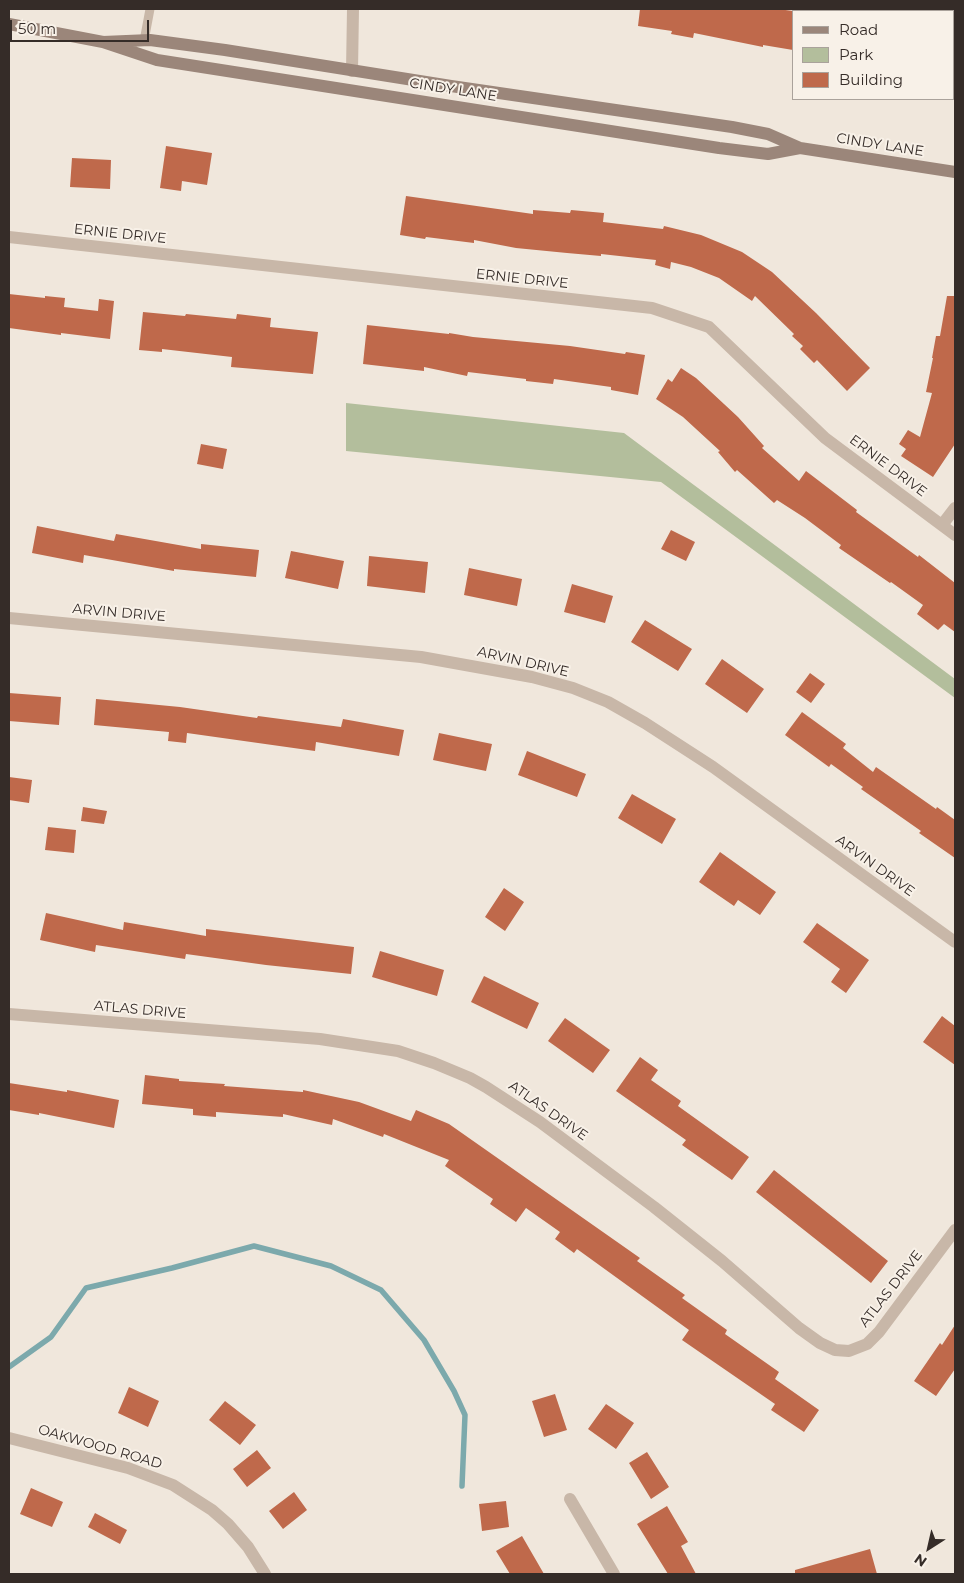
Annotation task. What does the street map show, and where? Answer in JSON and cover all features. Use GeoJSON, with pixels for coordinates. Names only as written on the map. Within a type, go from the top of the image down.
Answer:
{"type":"FeatureCollection","features":[{"type":"Feature","properties":{"kind":"main road","name":"CINDY LANE"},"geometry":{"type":"LineString","coordinates":[[9,24],[104,42],[157,60],[719,148],[768,154],[800,148]]}},
{"type":"Feature","properties":{"kind":"main road","name":"CINDY LANE"},"geometry":{"type":"LineString","coordinates":[[104,42],[144,41],[225,50],[352,71],[732,127],[768,134],[800,148],[955,172]]}},
{"type":"Feature","properties":{"kind":"street"},"geometry":{"type":"LineString","coordinates":[[352,71],[353,9]]}},
{"type":"Feature","properties":{"kind":"street","name":"ERNIE DRIVE"},"geometry":{"type":"LineString","coordinates":[[9,237],[652,308],[709,327],[825,438],[955,534]]}},
{"type":"Feature","properties":{"kind":"street"},"geometry":{"type":"LineString","coordinates":[[942,525],[955,508]]}},
{"type":"Feature","properties":{"kind":"street","name":"ARVIN DRIVE"},"geometry":{"type":"LineString","coordinates":[[9,618],[421,657],[532,677],[573,688],[608,702],[645,723],[713,767],[955,942]]}},
{"type":"Feature","properties":{"kind":"street","name":"ATLAS DRIVE"},"geometry":{"type":"LineString","coordinates":[[9,1014],[320,1039],[398,1052],[434,1063],[478,1083],[540,1122],[654,1207],[722,1261],[799,1328],[820,1343],[835,1350],[849,1351],[857,1349],[867,1344],[880,1332],[955,1230]]}},
{"type":"Feature","properties":{"kind":"street","name":"OAKWOOD ROAD"},"geometry":{"type":"LineString","coordinates":[[9,1438],[128,1468],[173,1485],[212,1510],[228,1524],[248,1547],[266,1574]]}},
{"type":"Feature","properties":{"kind":"street"},"geometry":{"type":"LineString","coordinates":[[570,1499],[614,1574]]}},
{"type":"Feature","properties":{"kind":"lane"},"geometry":{"type":"LineString","coordinates":[[144,41],[150,9]]}},
{"type":"Feature","properties":{"kind":"green space"},"geometry":{"type":"Polygon","coordinates":[[[346,403],[624,433],[955,679],[955,698],[661,482],[346,451],[346,403]]]}},
{"type":"Feature","properties":{"kind":"building"},"geometry":{"type":"Polygon","coordinates":[[[640,9],[778,9],[792,11],[792,50],[763,45],[763,47],[694,33],[693,38],[671,34],[672,31],[638,26],[640,9]]]}},
{"type":"Feature","properties":{"kind":"building"},"geometry":{"type":"Polygon","coordinates":[[[166,146],[212,153],[207,185],[182,181],[181,191],[160,188],[166,146]]]}},
{"type":"Feature","properties":{"kind":"building"},"geometry":{"type":"Polygon","coordinates":[[[72,158],[111,160],[110,189],[70,187],[72,158]]]}},
{"type":"Feature","properties":{"kind":"building"},"geometry":{"type":"Polygon","coordinates":[[[406,196],[533,214],[533,210],[570,213],[571,210],[604,213],[603,222],[663,229],[664,226],[701,235],[742,252],[772,272],[816,313],[870,368],[847,391],[817,360],[814,363],[800,349],[803,346],[792,336],[794,334],[755,296],[752,301],[719,278],[691,267],[671,262],[670,269],[655,265],[656,260],[516,248],[474,240],[474,243],[400,235],[406,196]]]}},
{"type":"Feature","properties":{"kind":"building"},"geometry":{"type":"Polygon","coordinates":[[[9,294],[65,298],[64,307],[98,311],[99,299],[114,301],[110,339],[9,328],[9,294]]]}},
{"type":"Feature","properties":{"kind":"building"},"geometry":{"type":"Polygon","coordinates":[[[947,296],[955,296],[955,444],[933,477],[901,456],[906,449],[899,444],[908,430],[920,437],[932,393],[926,392],[936,336],[940,336],[947,296]]]}},
{"type":"Feature","properties":{"kind":"building"},"geometry":{"type":"Polygon","coordinates":[[[143,312],[236,319],[237,314],[271,318],[270,327],[318,332],[313,374],[231,367],[232,357],[162,349],[162,352],[139,350],[143,312]]]}},
{"type":"Feature","properties":{"kind":"building"},"geometry":{"type":"Polygon","coordinates":[[[367,325],[645,355],[638,395],[611,390],[611,387],[554,379],[553,384],[468,372],[467,376],[424,367],[424,371],[363,364],[367,325]]]}},
{"type":"Feature","properties":{"kind":"building"},"geometry":{"type":"Polygon","coordinates":[[[681,368],[696,378],[738,417],[764,446],[762,448],[799,481],[806,471],[857,510],[856,512],[918,557],[919,555],[955,583],[955,632],[944,624],[938,630],[917,614],[923,605],[839,548],[841,545],[805,518],[777,500],[774,503],[737,470],[735,472],[718,452],[720,451],[683,417],[656,399],[668,379],[672,382],[681,368]]]}},
{"type":"Feature","properties":{"kind":"building"},"geometry":{"type":"Polygon","coordinates":[[[201,444],[227,449],[223,469],[197,464],[201,444]]]}},
{"type":"Feature","properties":{"kind":"building"},"geometry":{"type":"Polygon","coordinates":[[[37,526],[114,541],[116,534],[201,549],[201,544],[259,550],[256,577],[174,569],[174,571],[84,555],[83,563],[32,553],[37,526]]]}},
{"type":"Feature","properties":{"kind":"building"},"geometry":{"type":"Polygon","coordinates":[[[671,530],[695,542],[686,561],[661,549],[671,530]]]}},
{"type":"Feature","properties":{"kind":"building"},"geometry":{"type":"Polygon","coordinates":[[[291,551],[344,561],[338,589],[285,578],[291,551]]]}},
{"type":"Feature","properties":{"kind":"building"},"geometry":{"type":"Polygon","coordinates":[[[369,556],[428,562],[425,593],[367,586],[369,556]]]}},
{"type":"Feature","properties":{"kind":"building"},"geometry":{"type":"Polygon","coordinates":[[[469,568],[522,579],[517,606],[464,595],[469,568]]]}},
{"type":"Feature","properties":{"kind":"building"},"geometry":{"type":"Polygon","coordinates":[[[572,584],[613,596],[605,623],[564,612],[572,584]]]}},
{"type":"Feature","properties":{"kind":"building"},"geometry":{"type":"Polygon","coordinates":[[[645,620],[692,649],[678,671],[631,642],[645,620]]]}},
{"type":"Feature","properties":{"kind":"building"},"geometry":{"type":"Polygon","coordinates":[[[722,659],[764,689],[747,713],[705,684],[722,659]]]}},
{"type":"Feature","properties":{"kind":"building"},"geometry":{"type":"Polygon","coordinates":[[[810,673],[825,684],[811,703],[796,692],[810,673]]]}},
{"type":"Feature","properties":{"kind":"building"},"geometry":{"type":"Polygon","coordinates":[[[9,693],[61,697],[59,725],[9,721],[9,693]]]}},
{"type":"Feature","properties":{"kind":"building"},"geometry":{"type":"Polygon","coordinates":[[[96,699],[180,707],[341,727],[343,719],[404,730],[399,756],[316,742],[315,751],[187,733],[186,743],[168,741],[169,732],[94,725],[96,699]]]}},
{"type":"Feature","properties":{"kind":"building"},"geometry":{"type":"Polygon","coordinates":[[[802,712],[846,744],[843,748],[873,772],[876,767],[955,820],[955,858],[919,833],[921,831],[861,789],[863,787],[831,764],[829,767],[785,735],[802,712]]]}},
{"type":"Feature","properties":{"kind":"building"},"geometry":{"type":"Polygon","coordinates":[[[439,733],[492,744],[486,771],[433,760],[439,733]]]}},
{"type":"Feature","properties":{"kind":"building"},"geometry":{"type":"Polygon","coordinates":[[[527,751],[586,774],[577,797],[518,775],[527,751]]]}},
{"type":"Feature","properties":{"kind":"building"},"geometry":{"type":"Polygon","coordinates":[[[9,777],[32,780],[29,803],[9,800],[9,777]]]}},
{"type":"Feature","properties":{"kind":"building"},"geometry":{"type":"Polygon","coordinates":[[[632,794],[676,819],[662,844],[618,818],[632,794]]]}},
{"type":"Feature","properties":{"kind":"building"},"geometry":{"type":"Polygon","coordinates":[[[83,807],[107,811],[104,824],[81,821],[83,807]]]}},
{"type":"Feature","properties":{"kind":"building"},"geometry":{"type":"Polygon","coordinates":[[[48,827],[76,830],[74,853],[45,850],[48,827]]]}},
{"type":"Feature","properties":{"kind":"building"},"geometry":{"type":"Polygon","coordinates":[[[720,852],[776,892],[760,915],[738,900],[734,906],[699,882],[720,852]]]}},
{"type":"Feature","properties":{"kind":"building"},"geometry":{"type":"Polygon","coordinates":[[[504,888],[524,902],[505,931],[485,917],[504,888]]]}},
{"type":"Feature","properties":{"kind":"building"},"geometry":{"type":"Polygon","coordinates":[[[46,913],[123,930],[124,922],[206,936],[206,929],[354,947],[351,974],[186,954],[185,959],[96,945],[95,952],[40,940],[46,913]]]}},
{"type":"Feature","properties":{"kind":"building"},"geometry":{"type":"Polygon","coordinates":[[[817,923],[869,960],[846,993],[831,982],[840,969],[803,942],[817,923]]]}},
{"type":"Feature","properties":{"kind":"building"},"geometry":{"type":"Polygon","coordinates":[[[380,951],[444,970],[437,996],[372,977],[380,951]]]}},
{"type":"Feature","properties":{"kind":"building"},"geometry":{"type":"Polygon","coordinates":[[[484,976],[539,1003],[527,1029],[471,1002],[484,976]]]}},
{"type":"Feature","properties":{"kind":"building"},"geometry":{"type":"Polygon","coordinates":[[[942,1016],[955,1026],[955,1065],[923,1042],[942,1016]]]}},
{"type":"Feature","properties":{"kind":"building"},"geometry":{"type":"Polygon","coordinates":[[[565,1018],[610,1050],[593,1073],[548,1041],[565,1018]]]}},
{"type":"Feature","properties":{"kind":"building"},"geometry":{"type":"Polygon","coordinates":[[[640,1057],[658,1070],[651,1080],[681,1101],[678,1106],[749,1157],[732,1180],[682,1145],[686,1140],[616,1091],[640,1057]]]}},
{"type":"Feature","properties":{"kind":"building"},"geometry":{"type":"Polygon","coordinates":[[[145,1075],[179,1079],[179,1081],[225,1084],[224,1086],[303,1092],[303,1090],[359,1102],[411,1121],[416,1110],[449,1124],[640,1258],[637,1261],[685,1295],[682,1298],[727,1330],[725,1334],[779,1372],[775,1379],[819,1410],[804,1432],[771,1410],[775,1404],[682,1340],[689,1330],[577,1249],[574,1253],[555,1239],[560,1232],[526,1208],[516,1222],[490,1204],[493,1199],[445,1166],[449,1160],[384,1134],[383,1137],[333,1119],[332,1125],[283,1114],[283,1117],[216,1112],[216,1117],[193,1115],[193,1109],[142,1104],[145,1075]]]}},
{"type":"Feature","properties":{"kind":"building"},"geometry":{"type":"Polygon","coordinates":[[[9,1083],[67,1092],[67,1090],[119,1100],[114,1128],[39,1113],[39,1115],[9,1110],[9,1083]]]}},
{"type":"Feature","properties":{"kind":"building"},"geometry":{"type":"Polygon","coordinates":[[[774,1170],[888,1261],[871,1283],[756,1192],[774,1170]]]}},
{"type":"Feature","properties":{"kind":"building"},"geometry":{"type":"Polygon","coordinates":[[[955,1325],[955,1369],[936,1396],[914,1381],[955,1325]]]}},
{"type":"Feature","properties":{"kind":"building"},"geometry":{"type":"Polygon","coordinates":[[[129,1387],[159,1401],[148,1427],[118,1413],[129,1387]]]}},
{"type":"Feature","properties":{"kind":"building"},"geometry":{"type":"Polygon","coordinates":[[[555,1394],[567,1430],[544,1437],[532,1401],[555,1394]]]}},
{"type":"Feature","properties":{"kind":"building"},"geometry":{"type":"Polygon","coordinates":[[[225,1401],[256,1425],[240,1445],[209,1420],[225,1401]]]}},
{"type":"Feature","properties":{"kind":"building"},"geometry":{"type":"Polygon","coordinates":[[[606,1404],[634,1423],[616,1449],[588,1429],[606,1404]]]}},
{"type":"Feature","properties":{"kind":"building"},"geometry":{"type":"Polygon","coordinates":[[[257,1450],[271,1468],[247,1487],[233,1469],[257,1450]]]}},
{"type":"Feature","properties":{"kind":"building"},"geometry":{"type":"Polygon","coordinates":[[[647,1452],[669,1487],[651,1499],[629,1463],[647,1452]]]}},
{"type":"Feature","properties":{"kind":"building"},"geometry":{"type":"Polygon","coordinates":[[[31,1488],[63,1502],[52,1527],[20,1514],[31,1488]]]}},
{"type":"Feature","properties":{"kind":"building"},"geometry":{"type":"Polygon","coordinates":[[[294,1492],[307,1510],[283,1529],[269,1511],[294,1492]]]}},
{"type":"Feature","properties":{"kind":"building"},"geometry":{"type":"Polygon","coordinates":[[[506,1501],[509,1527],[482,1531],[479,1504],[506,1501]]]}},
{"type":"Feature","properties":{"kind":"building"},"geometry":{"type":"Polygon","coordinates":[[[667,1506],[688,1542],[681,1546],[696,1574],[668,1574],[637,1524],[667,1506]]]}},
{"type":"Feature","properties":{"kind":"building"},"geometry":{"type":"Polygon","coordinates":[[[95,1513],[127,1530],[120,1544],[88,1527],[95,1513]]]}},
{"type":"Feature","properties":{"kind":"building"},"geometry":{"type":"Polygon","coordinates":[[[522,1536],[544,1574],[510,1574],[496,1551],[522,1536]]]}},
{"type":"Feature","properties":{"kind":"building"},"geometry":{"type":"Polygon","coordinates":[[[870,1549],[877,1574],[795,1574],[795,1570],[870,1549]]]}},
{"type":"Feature","properties":{"kind":"waterway"},"geometry":{"type":"LineString","coordinates":[[9,1367],[51,1337],[86,1288],[254,1246],[331,1266],[381,1290],[424,1340],[454,1391],[465,1415],[462,1486]]}}]}
